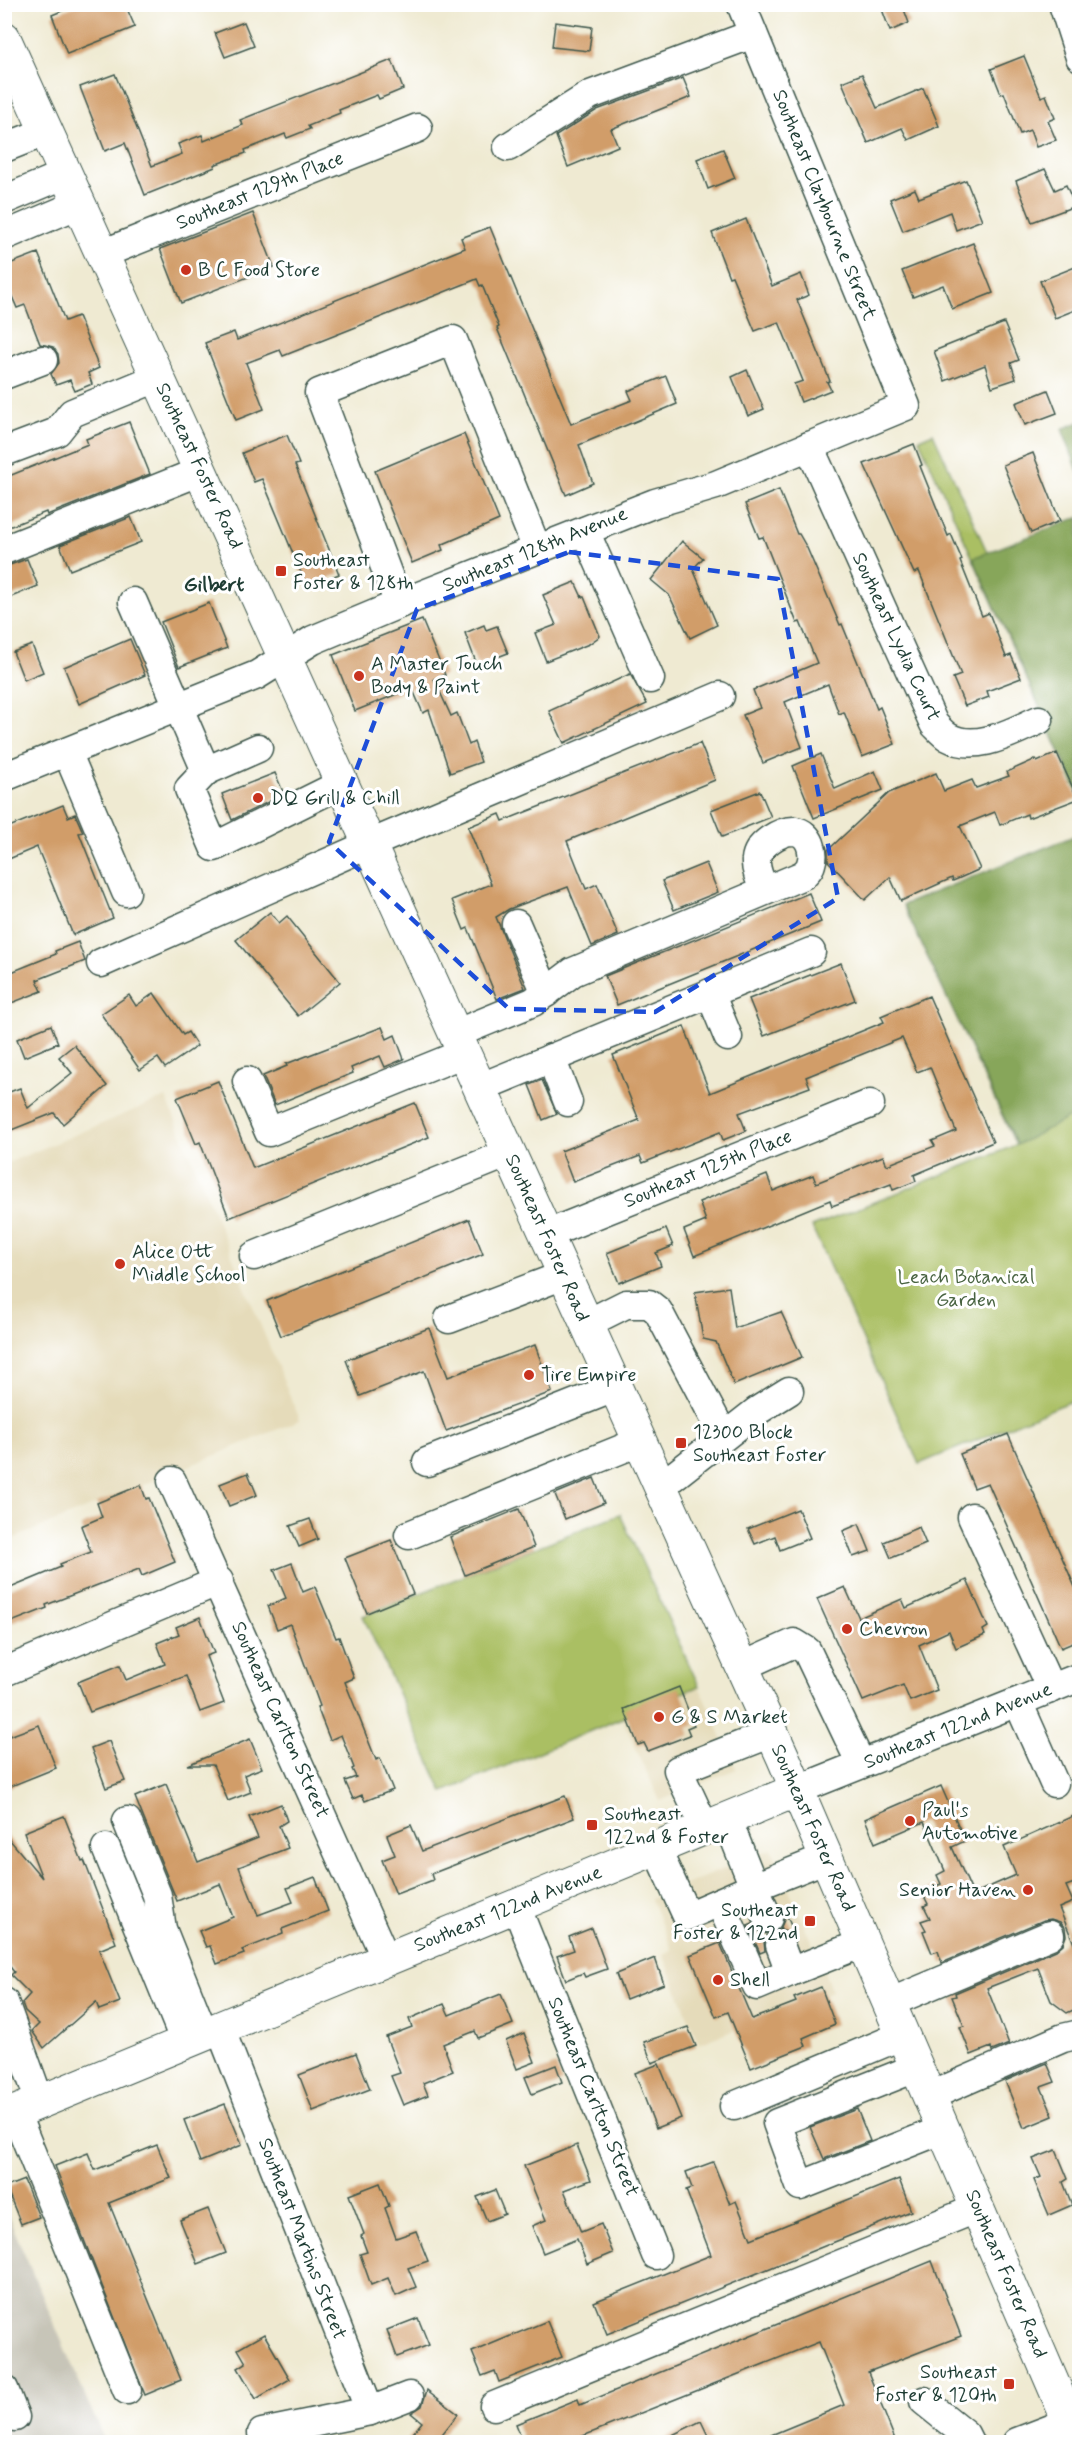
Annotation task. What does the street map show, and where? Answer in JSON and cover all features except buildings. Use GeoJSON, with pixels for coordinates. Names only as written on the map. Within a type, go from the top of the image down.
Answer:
{"type":"FeatureCollection","features":[{"type":"Feature","properties":{"kind":"main road","name":"Southeast Foster Road"},"geometry":{"type":"LineString","coordinates":[[4,38],[772,1734],[1074,2432]]}},
{"type":"Feature","properties":{"kind":"main road","name":"Southeast 122nd Avenue"},"geometry":{"type":"LineString","coordinates":[[20,2110],[797,1790]]}},
{"type":"Feature","properties":{"kind":"street","name":"Southeast Claybourne Street"},"geometry":{"type":"LineString","coordinates":[[741,4],[906,406]]}},
{"type":"Feature","properties":{"kind":"street"},"geometry":{"type":"LineString","coordinates":[[1063,4],[1080,57]]}},
{"type":"Feature","properties":{"kind":"street"},"geometry":{"type":"LineString","coordinates":[[508,147],[590,95],[753,34]]}},
{"type":"Feature","properties":{"kind":"street","name":"Southeast 129th Place"},"geometry":{"type":"LineString","coordinates":[[102,254],[418,128]]}},
{"type":"Feature","properties":{"kind":"street"},"geometry":{"type":"LineString","coordinates":[[4,148],[47,131]]}},
{"type":"Feature","properties":{"kind":"street"},"geometry":{"type":"LineString","coordinates":[[4,200],[66,174]]}},
{"type":"Feature","properties":{"kind":"street"},"geometry":{"type":"LineString","coordinates":[[4,236],[80,204]]}},
{"type":"Feature","properties":{"kind":"street"},"geometry":{"type":"LineString","coordinates":[[399,604],[319,393],[453,340],[537,549]]}},
{"type":"Feature","properties":{"kind":"street"},"geometry":{"type":"LineString","coordinates":[[4,375],[43,360]]}},
{"type":"Feature","properties":{"kind":"street"},"geometry":{"type":"LineString","coordinates":[[4,452],[57,432],[72,413],[159,377]]}},
{"type":"Feature","properties":{"kind":"street","name":"Southeast 128th Avenue"},"geometry":{"type":"LineString","coordinates":[[4,777],[257,675],[313,640],[399,604],[655,503],[716,485],[906,406]]}},
{"type":"Feature","properties":{"kind":"street","name":"Southeast Lydia Court"},"geometry":{"type":"LineString","coordinates":[[809,446],[934,724],[949,737],[965,742],[989,741],[1039,720]]}},
{"type":"Feature","properties":{"kind":"street"},"geometry":{"type":"LineString","coordinates":[[4,550],[201,471]]}},
{"type":"Feature","properties":{"kind":"street"},"geometry":{"type":"LineString","coordinates":[[585,531],[650,679]]}},
{"type":"Feature","properties":{"kind":"street"},"geometry":{"type":"LineString","coordinates":[[133,602],[206,771]]}},
{"type":"Feature","properties":{"kind":"street"},"geometry":{"type":"LineString","coordinates":[[100,963],[370,844],[720,696]]}},
{"type":"Feature","properties":{"kind":"street"},"geometry":{"type":"LineString","coordinates":[[258,748],[206,771],[189,789],[214,847],[343,783]]}},
{"type":"Feature","properties":{"kind":"street"},"geometry":{"type":"LineString","coordinates":[[67,752],[126,892]]}},
{"type":"Feature","properties":{"kind":"street"},"geometry":{"type":"LineString","coordinates":[[247,1081],[269,1132],[459,1043],[533,1002],[573,972],[765,891]]}},
{"type":"Feature","properties":{"kind":"street"},"geometry":{"type":"LineString","coordinates":[[516,924],[546,993]]}},
{"type":"Feature","properties":{"kind":"street"},"geometry":{"type":"LineString","coordinates":[[479,1088],[811,951]]}},
{"type":"Feature","properties":{"kind":"street"},"geometry":{"type":"LineString","coordinates":[[710,993],[728,1037]]}},
{"type":"Feature","properties":{"kind":"street"},"geometry":{"type":"LineString","coordinates":[[551,1058],[568,1102]]}},
{"type":"Feature","properties":{"kind":"street","name":"Southeast 125th Place"},"geometry":{"type":"LineString","coordinates":[[545,1234],[870,1104]]}},
{"type":"Feature","properties":{"kind":"street"},"geometry":{"type":"LineString","coordinates":[[254,1256],[509,1153]]}},
{"type":"Feature","properties":{"kind":"street"},"geometry":{"type":"LineString","coordinates":[[449,1319],[564,1275]]}},
{"type":"Feature","properties":{"kind":"street"},"geometry":{"type":"LineString","coordinates":[[586,1324],[626,1304],[649,1304],[658,1311],[724,1436]]}},
{"type":"Feature","properties":{"kind":"street"},"geometry":{"type":"LineString","coordinates":[[427,1462],[614,1388]]}},
{"type":"Feature","properties":{"kind":"street"},"geometry":{"type":"LineString","coordinates":[[660,1488],[724,1436],[789,1390]]}},
{"type":"Feature","properties":{"kind":"street"},"geometry":{"type":"LineString","coordinates":[[409,1535],[639,1442]]}},
{"type":"Feature","properties":{"kind":"street","name":"Southeast Carlton Street"},"geometry":{"type":"LineString","coordinates":[[172,1481],[219,1581],[386,1959]]}},
{"type":"Feature","properties":{"kind":"street"},"geometry":{"type":"LineString","coordinates":[[972,1517],[1051,1689]]}},
{"type":"Feature","properties":{"kind":"street"},"geometry":{"type":"LineString","coordinates":[[4,1672],[219,1581]]}},
{"type":"Feature","properties":{"kind":"street"},"geometry":{"type":"LineString","coordinates":[[741,1667],[794,1643],[807,1651],[861,1764]]}},
{"type":"Feature","properties":{"kind":"street","name":"Southeast 122nd Avenue"},"geometry":{"type":"LineString","coordinates":[[797,1790],[1080,1677]]}},
{"type":"Feature","properties":{"kind":"street"},"geometry":{"type":"LineString","coordinates":[[1018,1702],[1054,1783]]}},
{"type":"Feature","properties":{"kind":"street"},"geometry":{"type":"LineString","coordinates":[[768,1918],[754,1887],[716,1823],[678,1770],[772,1734]]}},
{"type":"Feature","properties":{"kind":"street"},"geometry":{"type":"LineString","coordinates":[[127,1821],[157,1895],[162,1929],[203,2035]]}},
{"type":"Feature","properties":{"kind":"street"},"geometry":{"type":"LineString","coordinates":[[106,1848],[203,2035]]}},
{"type":"Feature","properties":{"kind":"street"},"geometry":{"type":"LineString","coordinates":[[656,1848],[687,1916],[827,1858]]}},
{"type":"Feature","properties":{"kind":"street"},"geometry":{"type":"LineString","coordinates":[[720,1902],[757,1986],[863,1943]]}},
{"type":"Feature","properties":{"kind":"street","name":"Southeast Carlton Street"},"geometry":{"type":"LineString","coordinates":[[516,1906],[656,2255]]}},
{"type":"Feature","properties":{"kind":"street"},"geometry":{"type":"LineString","coordinates":[[890,2003],[1050,1935]]}},
{"type":"Feature","properties":{"kind":"street"},"geometry":{"type":"LineString","coordinates":[[780,1945],[790,1972]]}},
{"type":"Feature","properties":{"kind":"street"},"geometry":{"type":"LineString","coordinates":[[4,2002],[20,2110],[126,2390]]}},
{"type":"Feature","properties":{"kind":"street"},"geometry":{"type":"LineString","coordinates":[[944,2129],[800,2187],[777,2123],[924,2082],[1080,2034]]}},
{"type":"Feature","properties":{"kind":"street","name":"Southeast Martins Street"},"geometry":{"type":"LineString","coordinates":[[203,2035],[370,2411]]}},
{"type":"Feature","properties":{"kind":"street"},"geometry":{"type":"LineString","coordinates":[[734,2106],[903,2035]]}},
{"type":"Feature","properties":{"kind":"street"},"geometry":{"type":"LineString","coordinates":[[494,2406],[978,2208]]}},
{"type":"Feature","properties":{"kind":"street"},"geometry":{"type":"LineString","coordinates":[[4,2389],[15,2417]]}},
{"type":"Feature","properties":{"kind":"street"},"geometry":{"type":"LineString","coordinates":[[262,2433],[370,2411],[409,2396]]}},
{"type":"Feature","properties":{"kind":"street"},"geometry":{"type":"LineString","coordinates":[[924,2402],[965,2434],[969,2442]]}},
{"type":"Feature","properties":{"kind":"street"},"geometry":{"type":"LineString","coordinates":[[1017,2442],[1074,2432]]}},
{"type":"Feature","properties":{"kind":"highlighted area"},"geometry":{"type":"Polygon","coordinates":[[[569,552],[778,579],[838,898],[655,1012],[509,1009],[329,842],[417,609],[569,552]]]}},
{"type":"Feature","properties":{"kind":"shaded area","name":"Alice Ott Middle School"},"geometry":{"type":"Polygon","coordinates":[[[166,1097],[300,1420],[5,1542],[5,1164],[166,1097]]]}},
{"type":"Feature","properties":{"kind":"shaded area"},"geometry":{"type":"Polygon","coordinates":[[[699,1686],[736,1769],[660,1801],[622,1718],[699,1686]]]}},
{"type":"Feature","properties":{"kind":"shaded area"},"geometry":{"type":"Polygon","coordinates":[[[772,1849],[832,1991],[699,2044],[663,1954],[672,1950],[651,1899],[772,1849]]]}},
{"type":"Feature","properties":{"kind":"shaded area"},"geometry":{"type":"Polygon","coordinates":[[[5,2209],[105,2442],[5,2442],[5,2209]]]}},
{"type":"Feature","properties":{"kind":"green space"},"geometry":{"type":"Polygon","coordinates":[[[1079,422],[1079,473],[1062,429],[1079,422]]]}},
{"type":"Feature","properties":{"kind":"green space"},"geometry":{"type":"Polygon","coordinates":[[[933,433],[1024,633],[1079,795],[919,439],[933,433]]]}},
{"type":"Feature","properties":{"kind":"green space"},"geometry":{"type":"Polygon","coordinates":[[[1079,517],[1079,795],[973,558],[1079,517]]]}},
{"type":"Feature","properties":{"kind":"green space","name":"Leach Botanical Garden"},"geometry":{"type":"Polygon","coordinates":[[[1079,834],[1079,1398],[919,1464],[812,1227],[1016,1145],[903,905],[1079,834]]]}},
{"type":"Feature","properties":{"kind":"green space"},"geometry":{"type":"Polygon","coordinates":[[[1079,834],[1079,1112],[1017,1145],[903,905],[1079,834]]]}},
{"type":"Feature","properties":{"kind":"green space"},"geometry":{"type":"Polygon","coordinates":[[[620,1514],[699,1686],[443,1792],[363,1616],[620,1514]]]}},
{"type":"Feature","properties":{"kind":"place","name":"B C Food Store"},"geometry":{"type":"Point","coordinates":[186,270]}},
{"type":"Feature","properties":{"kind":"place","name":"Southeast Foster & 128th"},"geometry":{"type":"Point","coordinates":[281,571]}},
{"type":"Feature","properties":{"kind":"place","name":"A Master Touch Body & Paint"},"geometry":{"type":"Point","coordinates":[359,676]}},
{"type":"Feature","properties":{"kind":"place","name":"DQ Grill & Chill"},"geometry":{"type":"Point","coordinates":[258,798]}},
{"type":"Feature","properties":{"kind":"place","name":"Alice Ott Middle School"},"geometry":{"type":"Point","coordinates":[120,1264]}},
{"type":"Feature","properties":{"kind":"place","name":"Tire Empire"},"geometry":{"type":"Point","coordinates":[529,1375]}},
{"type":"Feature","properties":{"kind":"place","name":"12300 Block Southeast Foster"},"geometry":{"type":"Point","coordinates":[681,1443]}},
{"type":"Feature","properties":{"kind":"place","name":"Chevron"},"geometry":{"type":"Point","coordinates":[847,1629]}},
{"type":"Feature","properties":{"kind":"place","name":"G & S Market"},"geometry":{"type":"Point","coordinates":[659,1717]}},
{"type":"Feature","properties":{"kind":"place","name":"Paul's Automotive"},"geometry":{"type":"Point","coordinates":[910,1821]}},
{"type":"Feature","properties":{"kind":"place","name":"Southeast 122nd & Foster"},"geometry":{"type":"Point","coordinates":[592,1825]}},
{"type":"Feature","properties":{"kind":"place","name":"Senior Haven"},"geometry":{"type":"Point","coordinates":[1028,1890]}},
{"type":"Feature","properties":{"kind":"place","name":"Southeast Foster & 122nd"},"geometry":{"type":"Point","coordinates":[810,1921]}},
{"type":"Feature","properties":{"kind":"place","name":"Shell"},"geometry":{"type":"Point","coordinates":[718,1980]}},
{"type":"Feature","properties":{"kind":"place","name":"Southeast Foster & 120th"},"geometry":{"type":"Point","coordinates":[1009,2384]}},
{"type":"Feature","properties":{"kind":"district","name":"Gilbert"},"geometry":{"type":"Point","coordinates":[214,585]}}]}
